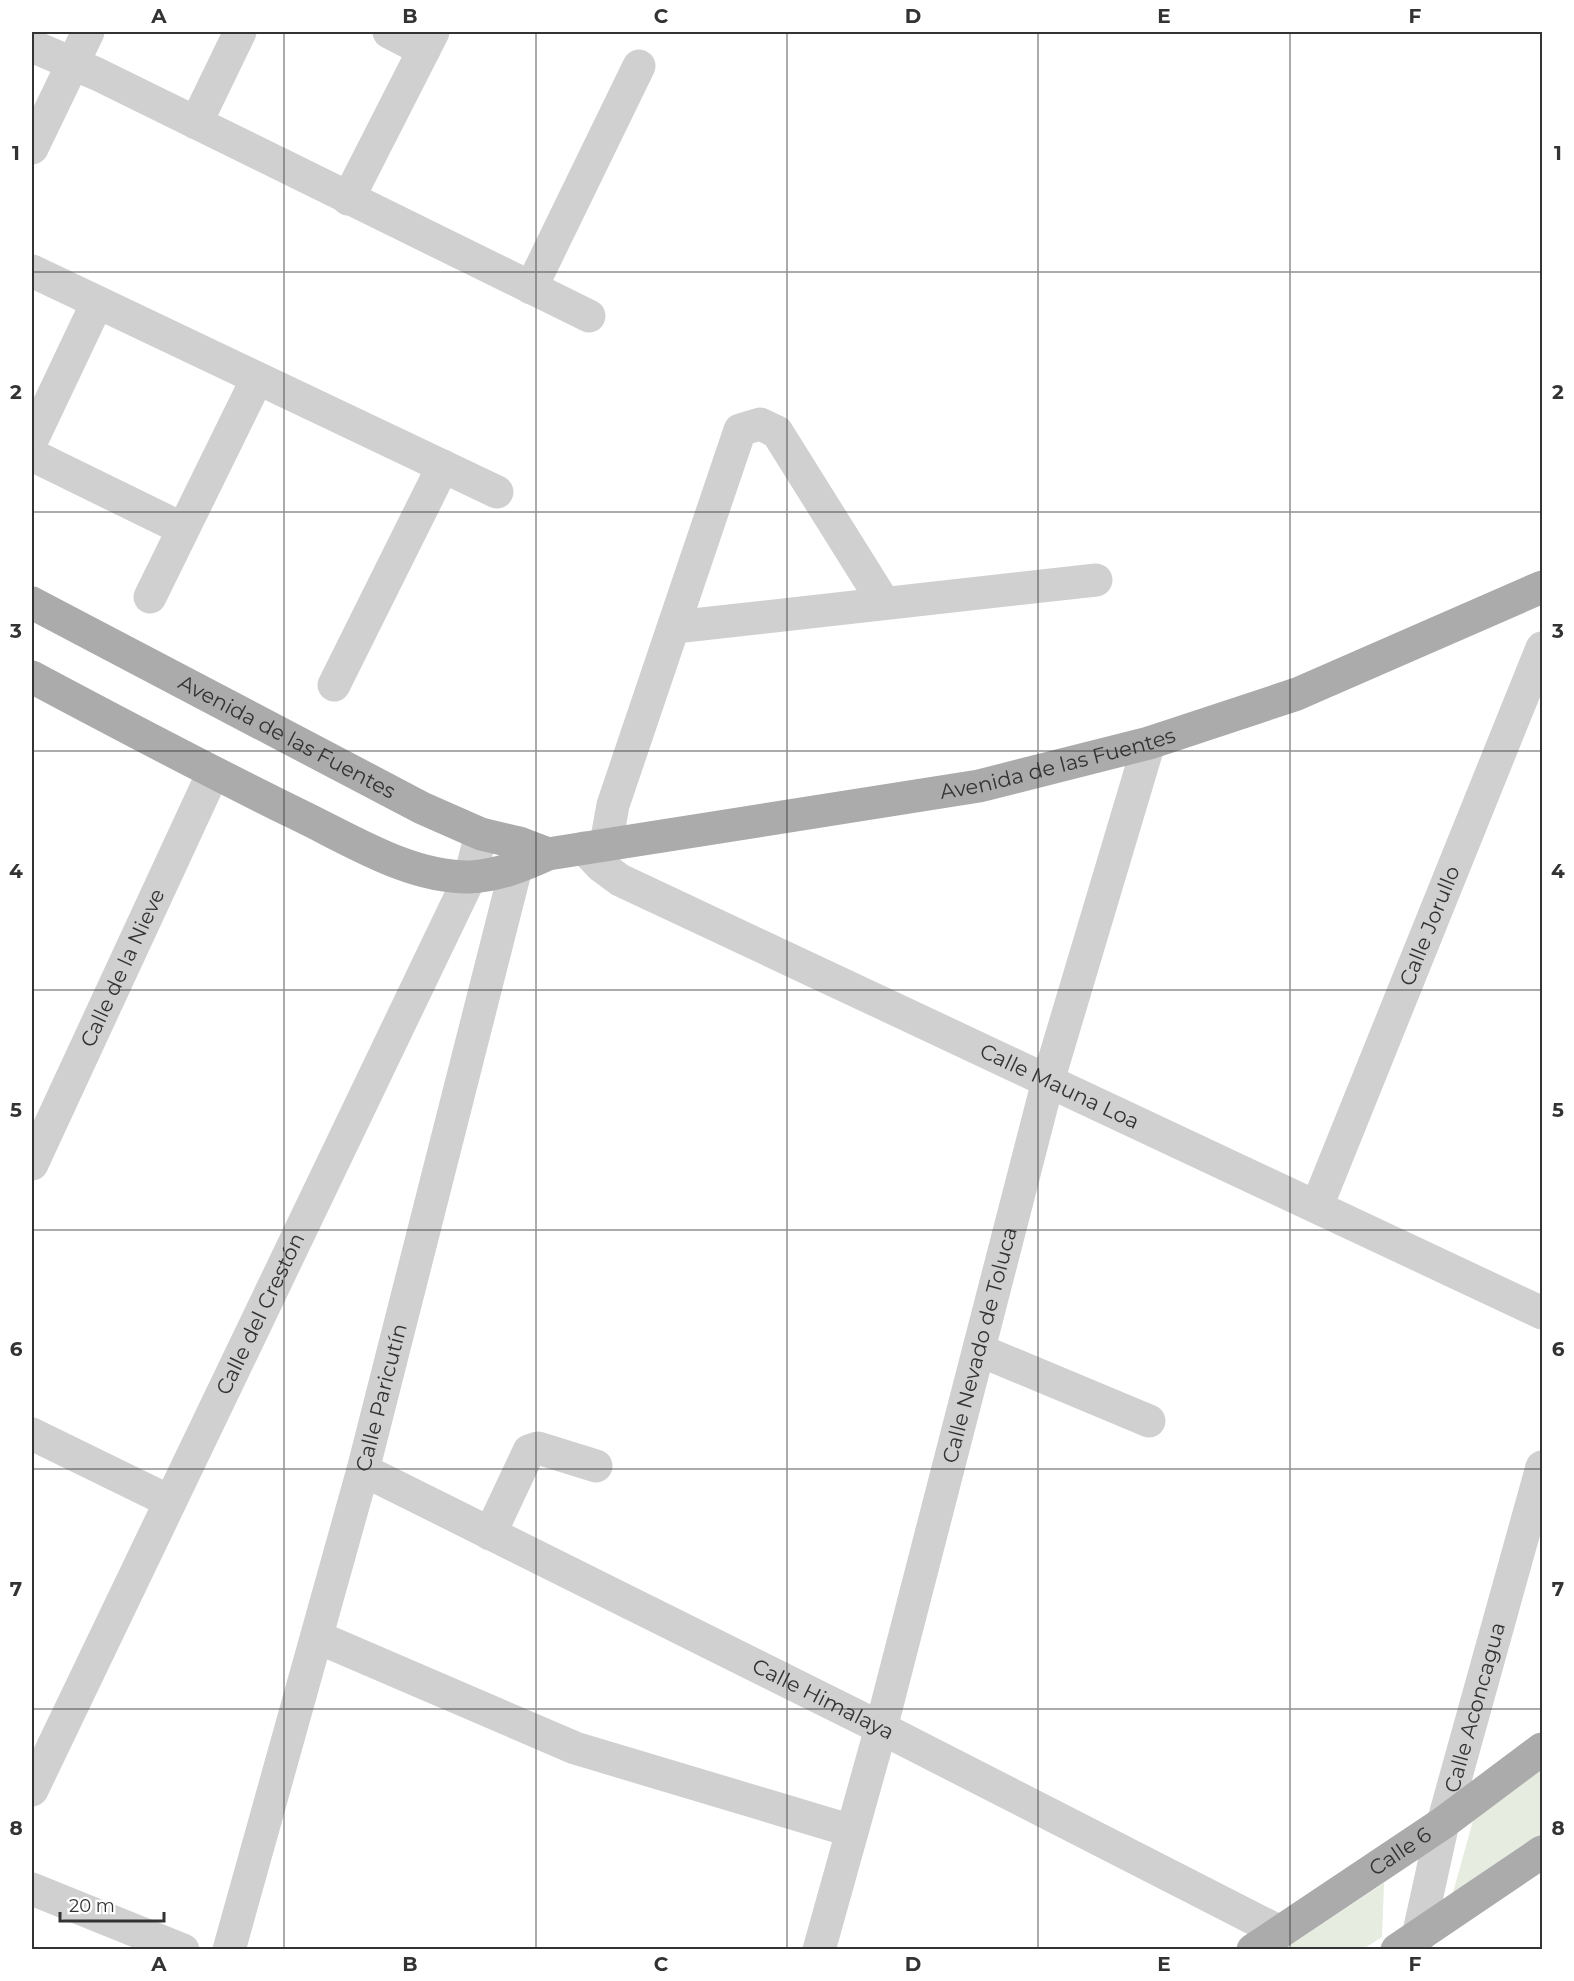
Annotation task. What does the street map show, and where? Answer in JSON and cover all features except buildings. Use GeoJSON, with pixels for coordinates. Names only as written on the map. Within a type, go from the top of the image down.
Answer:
{"type":"FeatureCollection","features":[{"type":"Feature","properties":{"kind":"main road","name":"Avenida de las Fuentes"},"geometry":{"type":"LineString","coordinates":[[32,677],[213,773],[388,858],[430,872],[470,877],[528,855],[979,786],[1149,743],[1297,694],[1542,587]]}},
{"type":"Feature","properties":{"kind":"main road","name":"Avenida de las Fuentes"},"geometry":{"type":"LineString","coordinates":[[32,603],[422,808],[528,855]]}},
{"type":"Feature","properties":{"kind":"main road","name":"Calle 6"},"geometry":{"type":"LineString","coordinates":[[1253,1950],[1441,1837],[1542,1749]]}},
{"type":"Feature","properties":{"kind":"main road"},"geometry":{"type":"LineString","coordinates":[[1413,1937],[1542,1852]]}},
{"type":"Feature","properties":{"kind":"street"},"geometry":{"type":"LineString","coordinates":[[32,148],[88,32]]}},
{"type":"Feature","properties":{"kind":"street"},"geometry":{"type":"LineString","coordinates":[[196,123],[240,32]]}},
{"type":"Feature","properties":{"kind":"street"},"geometry":{"type":"LineString","coordinates":[[348,199],[429,40],[389,32]]}},
{"type":"Feature","properties":{"kind":"street"},"geometry":{"type":"LineString","coordinates":[[32,46],[196,123],[589,316]]}},
{"type":"Feature","properties":{"kind":"street"},"geometry":{"type":"LineString","coordinates":[[531,288],[639,66]]}},
{"type":"Feature","properties":{"kind":"street"},"geometry":{"type":"LineString","coordinates":[[32,271],[497,492]]}},
{"type":"Feature","properties":{"kind":"street"},"geometry":{"type":"LineString","coordinates":[[32,440],[97,303]]}},
{"type":"Feature","properties":{"kind":"street"},"geometry":{"type":"LineString","coordinates":[[150,597],[257,379]]}},
{"type":"Feature","properties":{"kind":"street"},"geometry":{"type":"LineString","coordinates":[[595,846],[613,805],[740,430],[760,424],[777,432],[884,603]]}},
{"type":"Feature","properties":{"kind":"street"},"geometry":{"type":"LineString","coordinates":[[32,455],[183,529]]}},
{"type":"Feature","properties":{"kind":"street"},"geometry":{"type":"LineString","coordinates":[[334,685],[443,466]]}},
{"type":"Feature","properties":{"kind":"street"},"geometry":{"type":"LineString","coordinates":[[675,627],[1096,580]]}},
{"type":"Feature","properties":{"kind":"street","name":"Calle Jorullo"},"geometry":{"type":"LineString","coordinates":[[1317,1206],[1542,648]]}},
{"type":"Feature","properties":{"kind":"street","name":"Calle Nevado de Toluca"},"geometry":{"type":"LineString","coordinates":[[819,1950],[881,1728],[1048,1081],[1149,743]]}},
{"type":"Feature","properties":{"kind":"street","name":"Calle de la Nieve"},"geometry":{"type":"LineString","coordinates":[[32,1164],[213,773]]}},
{"type":"Feature","properties":{"kind":"street","name":"Calle del Crestón"},"geometry":{"type":"LineString","coordinates":[[32,1790],[470,877],[481,834]]}},
{"type":"Feature","properties":{"kind":"street","name":"Calle Mauna Loa"},"geometry":{"type":"LineString","coordinates":[[595,846],[601,866],[620,879],[1542,1313]]}},
{"type":"Feature","properties":{"kind":"street","name":"Calle Paricutín"},"geometry":{"type":"LineString","coordinates":[[229,1950],[363,1470],[528,855]]}},
{"type":"Feature","properties":{"kind":"street"},"geometry":{"type":"LineString","coordinates":[[979,1350],[1149,1421]]}},
{"type":"Feature","properties":{"kind":"street"},"geometry":{"type":"LineString","coordinates":[[32,1434],[169,1501]]}},
{"type":"Feature","properties":{"kind":"street"},"geometry":{"type":"LineString","coordinates":[[490,1534],[529,1451],[538,1448],[596,1466]]}},
{"type":"Feature","properties":{"kind":"street","name":"Calle Aconcagua"},"geometry":{"type":"LineString","coordinates":[[1413,1937],[1542,1467]]}},
{"type":"Feature","properties":{"kind":"street","name":"Calle Himalaya"},"geometry":{"type":"LineString","coordinates":[[363,1470],[881,1728],[1280,1932]]}},
{"type":"Feature","properties":{"kind":"street"},"geometry":{"type":"LineString","coordinates":[[317,1637],[575,1748],[852,1831]]}},
{"type":"Feature","properties":{"kind":"street"},"geometry":{"type":"LineString","coordinates":[[32,1888],[183,1950]]}},
{"type":"Feature","properties":{"kind":"shaded area"},"geometry":{"type":"Polygon","coordinates":[[[1542,1760],[1542,1837],[1450,1903],[1476,1810],[1542,1760]]]}},
{"type":"Feature","properties":{"kind":"shaded area"},"geometry":{"type":"Polygon","coordinates":[[[1384,1883],[1382,1937],[1363,1949],[1284,1949],[1384,1883]]]}}]}
